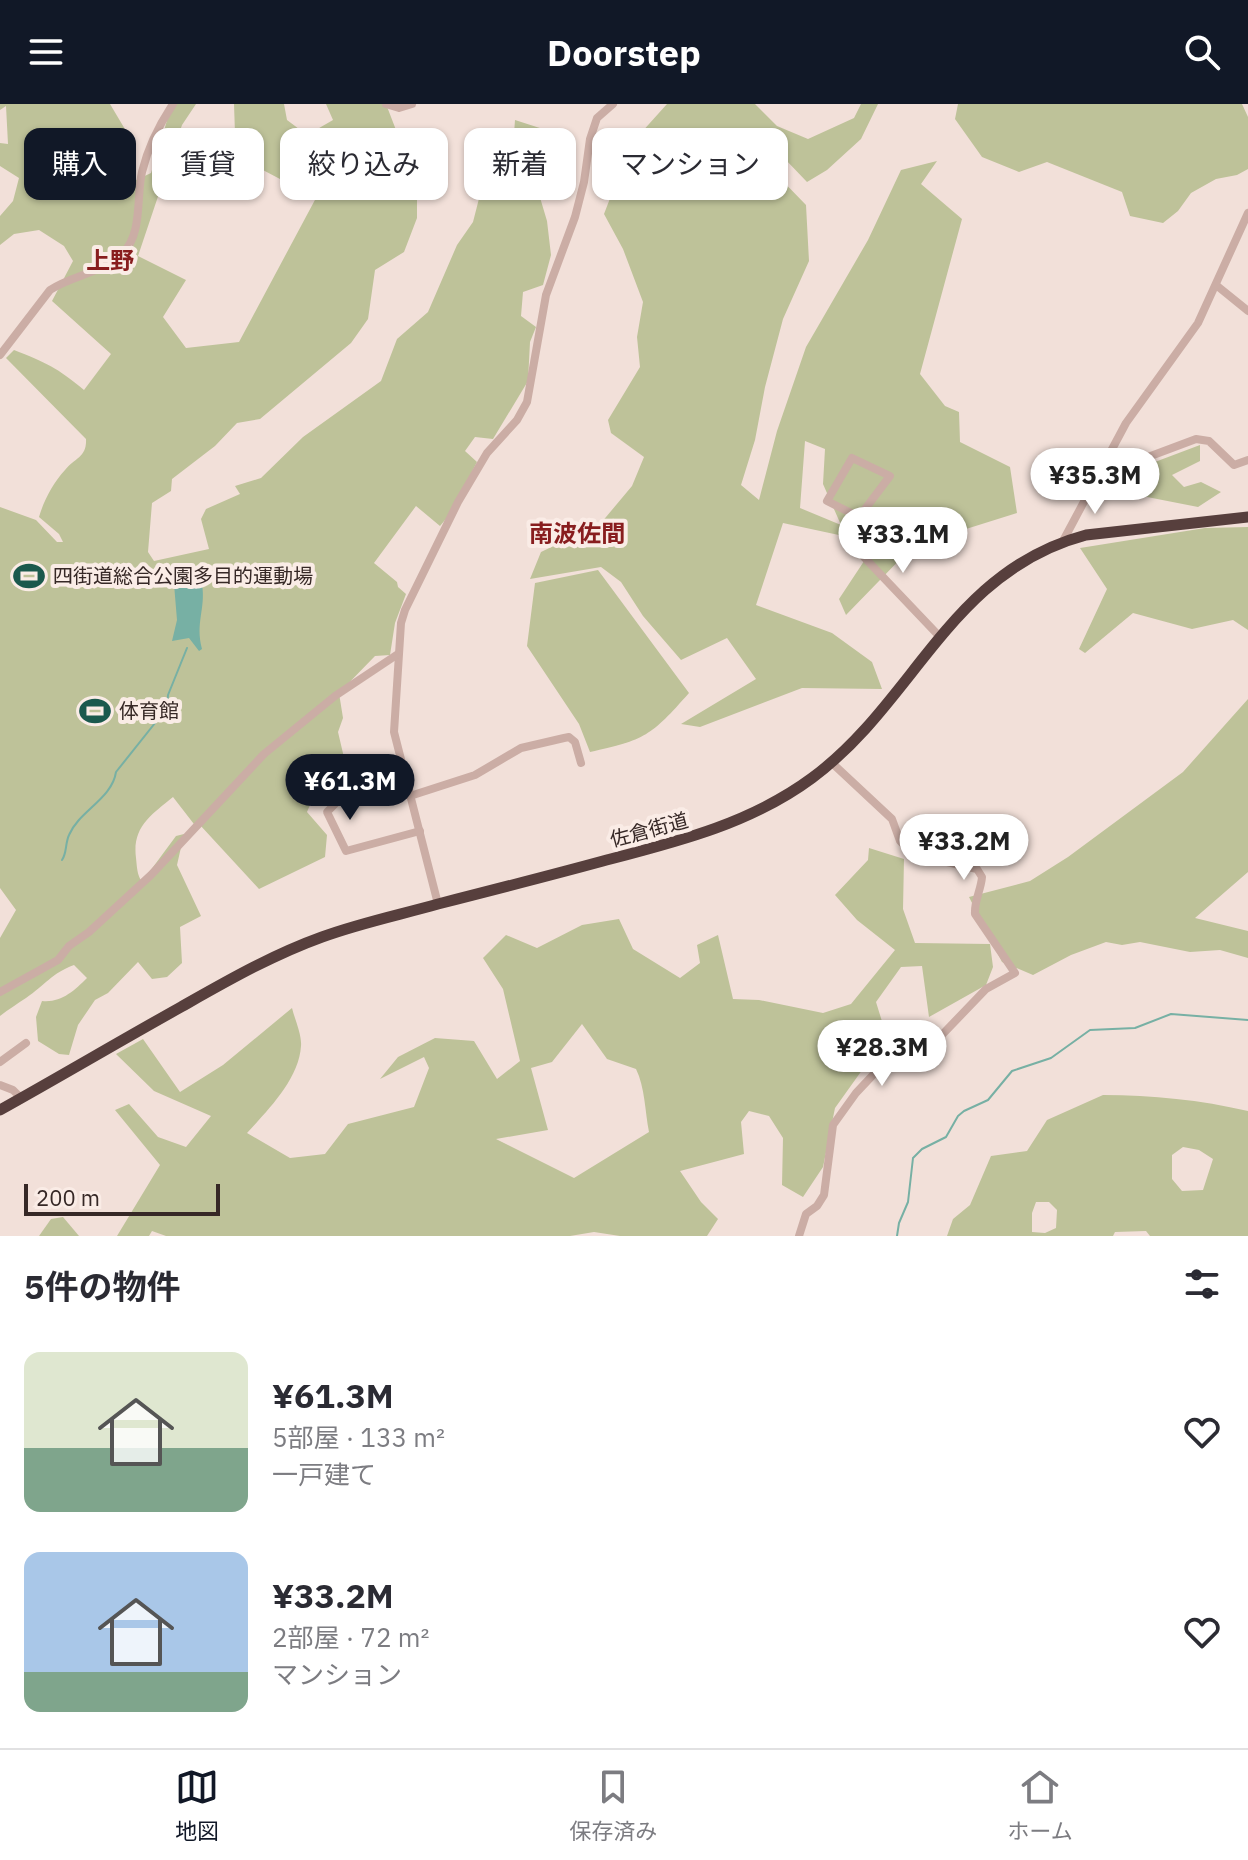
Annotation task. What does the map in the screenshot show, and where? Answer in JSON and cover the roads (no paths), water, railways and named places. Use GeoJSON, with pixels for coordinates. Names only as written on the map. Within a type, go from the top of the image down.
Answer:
{"type":"FeatureCollection","features":[{"type":"Feature","properties":{"kind":"highway","name":"佐倉街道"},"geometry":{"type":"LineString","coordinates":[[0,1110],[234,977],[291,949],[355,926],[711,832],[781,798],[831,762],[873,719],[968,606],[1002,574],[1031,555],[1086,535],[1248,517]]}},
{"type":"Feature","properties":{"kind":"street"},"geometry":{"type":"LineString","coordinates":[[0,355],[50,290],[60,283],[102,268],[127,248],[134,233],[141,174],[149,149],[173,104]]}},
{"type":"Feature","properties":{"kind":"street"},"geometry":{"type":"LineString","coordinates":[[386,104],[399,108],[412,104]]}},
{"type":"Feature","properties":{"kind":"street"},"geometry":{"type":"LineString","coordinates":[[438,904],[394,732],[399,636],[405,610],[458,502],[487,453],[517,420],[527,402],[546,295],[575,217],[590,139],[597,118],[613,104]]}},
{"type":"Feature","properties":{"kind":"street"},"geometry":{"type":"LineString","coordinates":[[1063,541],[1126,423],[1198,323],[1248,213]]}},
{"type":"Feature","properties":{"kind":"street"},"geometry":{"type":"LineString","coordinates":[[1216,285],[1248,311]]}},
{"type":"Feature","properties":{"kind":"street"},"geometry":{"type":"LineString","coordinates":[[1100,475],[1196,439],[1209,441],[1234,465],[1248,460]]}},
{"type":"Feature","properties":{"kind":"street"},"geometry":{"type":"LineString","coordinates":[[859,517],[827,501],[852,458],[890,476],[859,517],[862,555],[940,637]]}},
{"type":"Feature","properties":{"kind":"street"},"geometry":{"type":"LineString","coordinates":[[0,992],[58,960],[69,946],[145,881],[264,754],[335,696],[388,663],[396,653],[398,655]]}},
{"type":"Feature","properties":{"kind":"street"},"geometry":{"type":"LineString","coordinates":[[420,831],[346,851],[327,812],[356,783],[408,792],[475,775],[521,748],[569,737],[575,742],[581,763]]}},
{"type":"Feature","properties":{"kind":"street"},"geometry":{"type":"LineString","coordinates":[[799,1236],[806,1214],[817,1206],[824,1195],[833,1125],[856,1093],[889,1058],[919,1050],[938,1039],[986,989],[1015,973],[975,914],[982,877],[977,869],[913,854],[900,841],[892,819],[831,762]]}},
{"type":"Feature","properties":{"kind":"street"},"geometry":{"type":"LineString","coordinates":[[0,1062],[26,1043]]}},
{"type":"Feature","properties":{"kind":"street"},"geometry":{"type":"LineString","coordinates":[[0,1085],[13,1090],[21,1098]]}},
{"type":"Feature","properties":{"kind":"water"},"geometry":{"type":"Polygon","coordinates":[[[195,578],[202,584],[203,593],[202,649],[199,651],[189,638],[172,641],[177,620],[174,584],[195,578]]]}},
{"type":"Feature","properties":{"kind":"waterway"},"geometry":{"type":"LineString","coordinates":[[62,860],[74,827],[108,790],[116,772],[167,708],[168,695],[187,648]]}},
{"type":"Feature","properties":{"kind":"waterway"},"geometry":{"type":"LineString","coordinates":[[897,1236],[908,1202],[913,1158],[922,1149],[946,1137],[958,1116],[988,1100],[1012,1071],[1051,1058],[1090,1030],[1135,1028],[1171,1014],[1248,1020]]}},
{"type":"Feature","properties":{"kind":"place","name":"四街道総合公園多目的運動場"},"geometry":{"type":"Point","coordinates":[29,576]}},
{"type":"Feature","properties":{"kind":"place","name":"体育館"},"geometry":{"type":"Point","coordinates":[95,711]}},
{"type":"Feature","properties":{"kind":"district","name":"上野"},"geometry":{"type":"Point","coordinates":[110,261]}},
{"type":"Feature","properties":{"kind":"district","name":"南波佐間"},"geometry":{"type":"Point","coordinates":[577,534]}}]}
